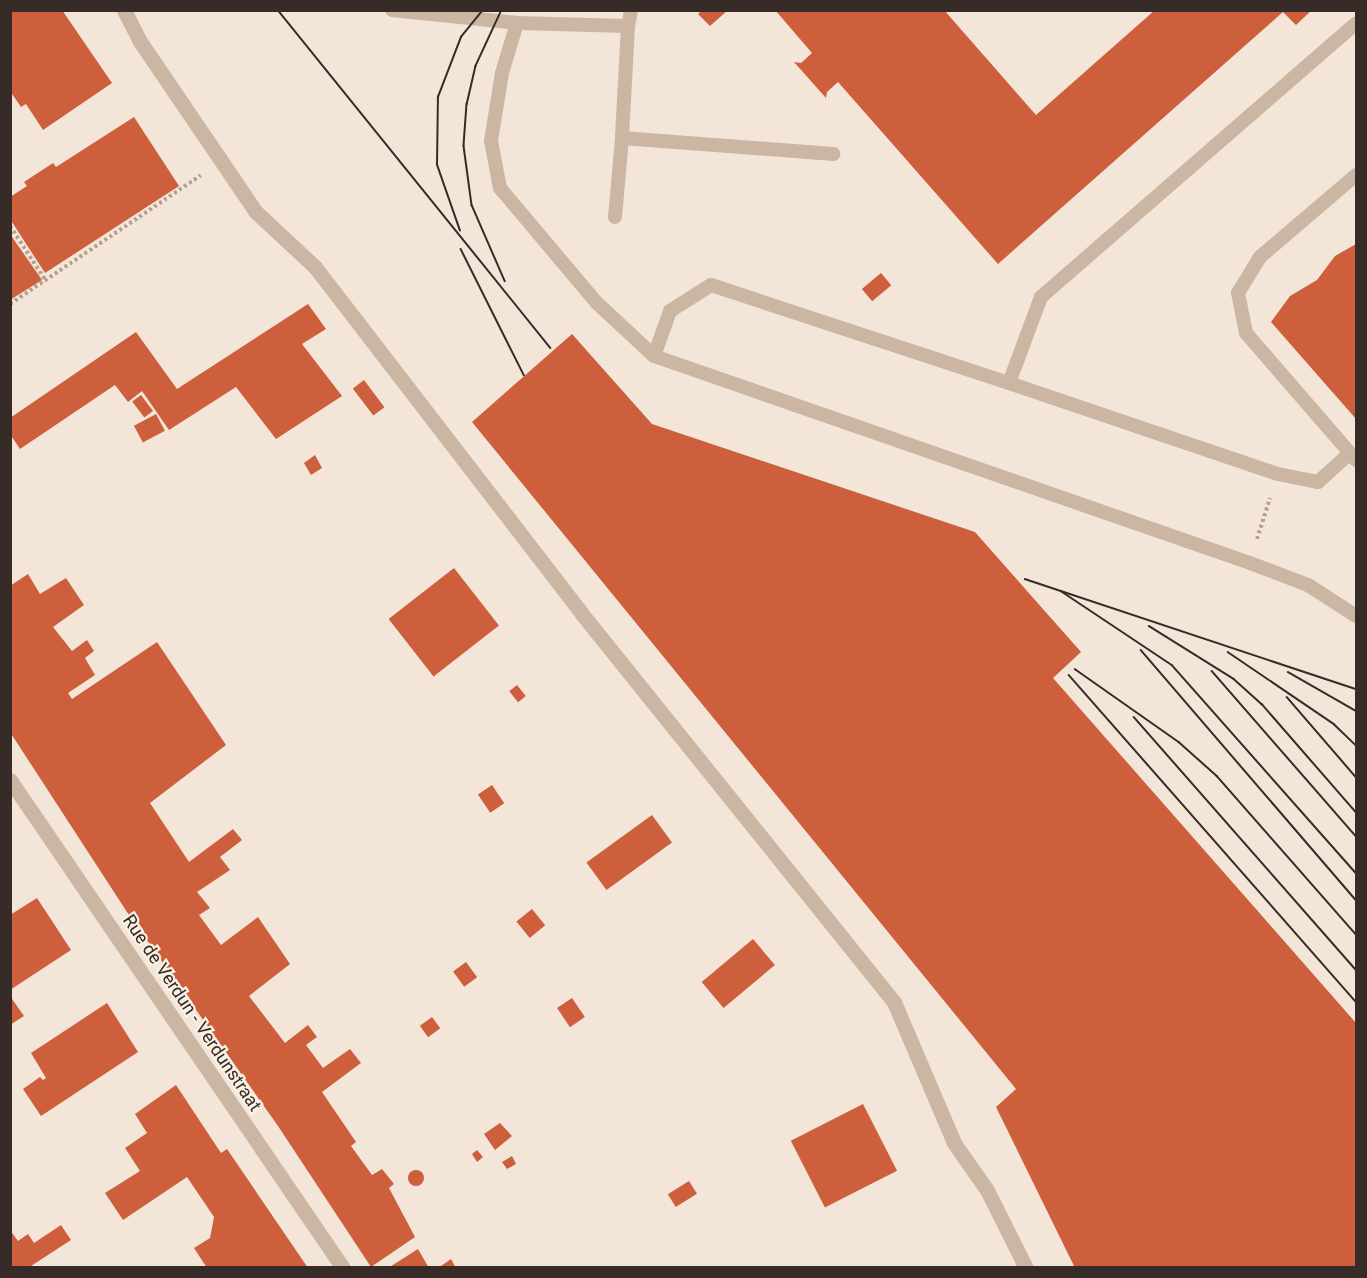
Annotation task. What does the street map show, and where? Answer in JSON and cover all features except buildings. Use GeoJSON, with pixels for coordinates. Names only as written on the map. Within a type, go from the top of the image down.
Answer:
{"type":"FeatureCollection","features":[{"type":"Feature","properties":{"kind":"street"},"geometry":{"type":"LineString","coordinates":[[124,10],[139,40],[256,212],[315,267],[582,614],[894,1002],[954,1143],[987,1190],[1026,1268]]}},
{"type":"Feature","properties":{"kind":"street","name":"Rue de Verdun - Verdunstraat"},"geometry":{"type":"LineString","coordinates":[[10,780],[343,1268]]}},
{"type":"Feature","properties":{"kind":"lane"},"geometry":{"type":"LineString","coordinates":[[392,10],[517,23],[628,26]]}},
{"type":"Feature","properties":{"kind":"lane"},"geometry":{"type":"LineString","coordinates":[[615,217],[631,10]]}},
{"type":"Feature","properties":{"kind":"lane"},"geometry":{"type":"LineString","coordinates":[[517,23],[502,73],[491,141],[500,188],[597,303],[654,356],[1260,566],[1308,585],[1356,616]]}},
{"type":"Feature","properties":{"kind":"lane"},"geometry":{"type":"LineString","coordinates":[[1009,383],[1041,297],[1356,23]]}},
{"type":"Feature","properties":{"kind":"lane"},"geometry":{"type":"LineString","coordinates":[[622,138],[833,154]]}},
{"type":"Feature","properties":{"kind":"lane"},"geometry":{"type":"LineString","coordinates":[[654,356],[670,311],[711,285],[1278,474],[1318,482],[1353,457],[1246,333],[1238,293],[1260,257],[1356,175]]}},
{"type":"Feature","properties":{"kind":"path"},"geometry":{"type":"LineString","coordinates":[[10,304],[221,161]]}},
{"type":"Feature","properties":{"kind":"path"},"geometry":{"type":"LineString","coordinates":[[10,226],[46,281]]}},
{"type":"Feature","properties":{"kind":"path"},"geometry":{"type":"LineString","coordinates":[[1256,543],[1271,493]]}},
{"type":"Feature","properties":{"kind":"tram line"},"geometry":{"type":"LineString","coordinates":[[278,10],[551,348]]}},
{"type":"Feature","properties":{"kind":"tram line"},"geometry":{"type":"LineString","coordinates":[[460,231],[437,165],[438,97],[461,37],[483,10]]}},
{"type":"Feature","properties":{"kind":"tram line"},"geometry":{"type":"LineString","coordinates":[[502,10],[476,66],[467,104],[464,146],[472,205],[505,281]]}},
{"type":"Feature","properties":{"kind":"tram line"},"geometry":{"type":"LineString","coordinates":[[461,249],[524,375]]}},
{"type":"Feature","properties":{"kind":"tram line"},"geometry":{"type":"LineString","coordinates":[[1025,579],[1356,689]]}},
{"type":"Feature","properties":{"kind":"tram line"},"geometry":{"type":"LineString","coordinates":[[1061,591],[1172,665],[1356,873]]}},
{"type":"Feature","properties":{"kind":"tram line"},"geometry":{"type":"LineString","coordinates":[[1149,626],[1234,679],[1262,704],[1356,812]]}},
{"type":"Feature","properties":{"kind":"tram line"},"geometry":{"type":"LineString","coordinates":[[1141,650],[1356,900]]}},
{"type":"Feature","properties":{"kind":"tram line"},"geometry":{"type":"LineString","coordinates":[[1228,652],[1334,724],[1356,745]]}},
{"type":"Feature","properties":{"kind":"tram line"},"geometry":{"type":"LineString","coordinates":[[1075,669],[1179,742],[1217,776],[1356,934]]}},
{"type":"Feature","properties":{"kind":"tram line"},"geometry":{"type":"LineString","coordinates":[[1212,671],[1356,836]]}},
{"type":"Feature","properties":{"kind":"tram line"},"geometry":{"type":"LineString","coordinates":[[1288,672],[1356,711]]}},
{"type":"Feature","properties":{"kind":"tram line"},"geometry":{"type":"LineString","coordinates":[[1069,675],[1356,1002]]}},
{"type":"Feature","properties":{"kind":"tram line"},"geometry":{"type":"LineString","coordinates":[[1287,697],[1356,777]]}},
{"type":"Feature","properties":{"kind":"tram line"},"geometry":{"type":"LineString","coordinates":[[1134,717],[1356,970]]}}]}
